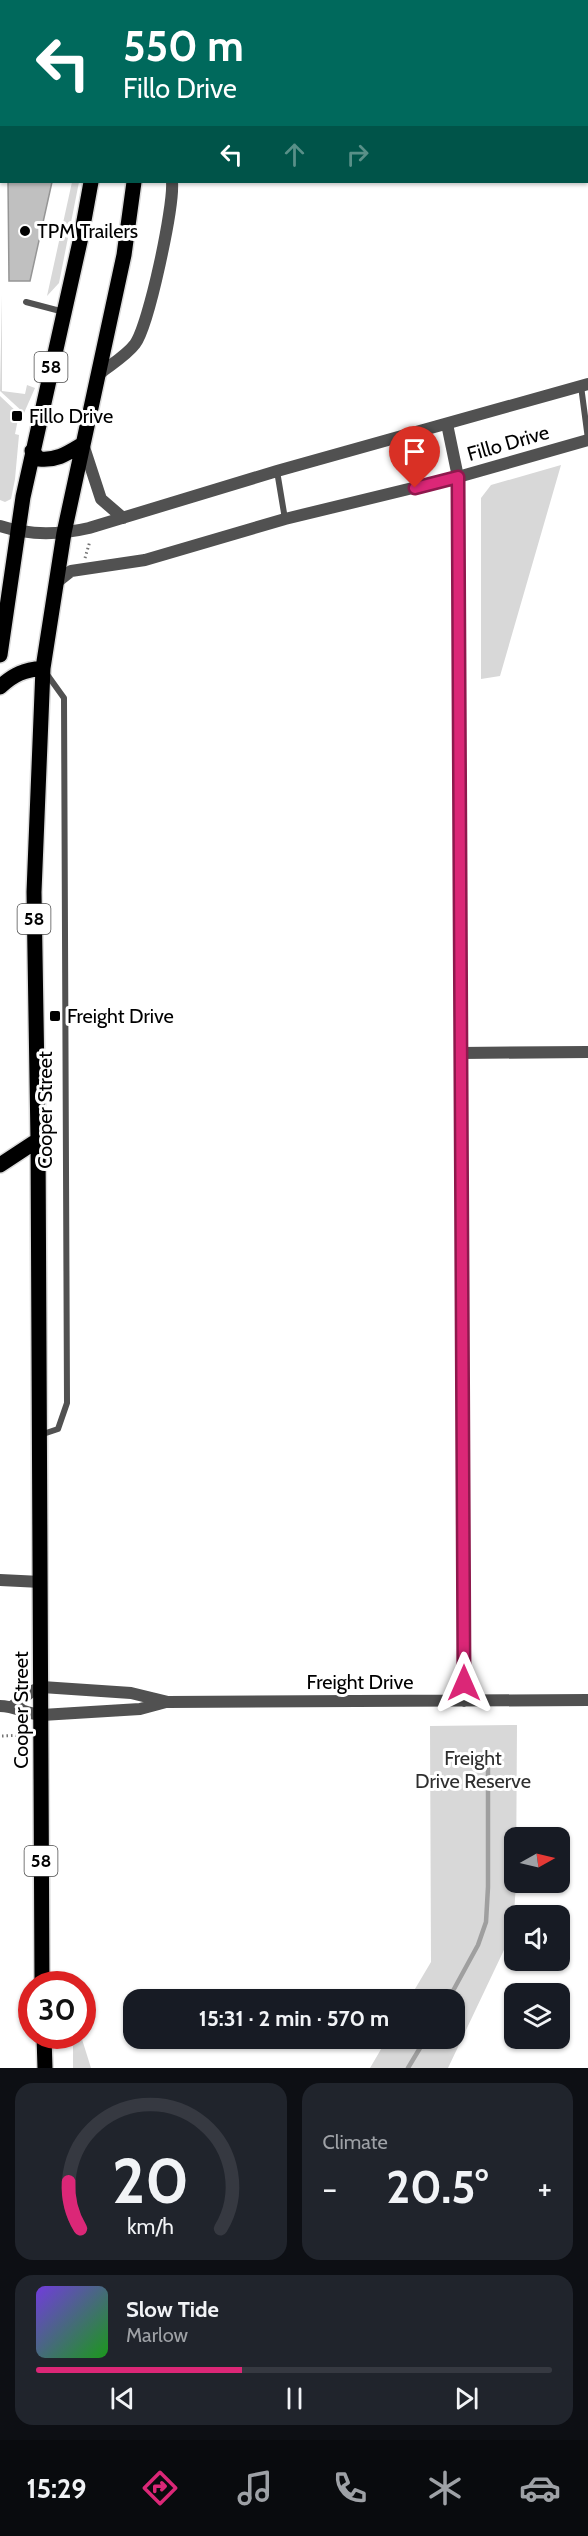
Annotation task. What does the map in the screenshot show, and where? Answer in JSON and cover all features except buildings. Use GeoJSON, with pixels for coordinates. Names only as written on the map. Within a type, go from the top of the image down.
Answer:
{"type":"FeatureCollection","features":[{"type":"Feature","properties":{"kind":"main road","name":"58"},"geometry":{"type":"LineString","coordinates":[[0,655],[32,451],[81,237],[91,183]]}},
{"type":"Feature","properties":{"kind":"main road","name":"Cooper Street"},"geometry":{"type":"LineString","coordinates":[[42,1971],[42,1582],[34,892],[43,668],[64,533],[124,255],[134,183]]}},
{"type":"Feature","properties":{"kind":"main road"},"geometry":{"type":"LineString","coordinates":[[32,451],[39,459],[50,460],[63,457],[83,444]]}},
{"type":"Feature","properties":{"kind":"main road"},"geometry":{"type":"LineString","coordinates":[[0,687],[19,673],[43,668]]}},
{"type":"Feature","properties":{"kind":"main road"},"geometry":{"type":"LineString","coordinates":[[0,1166],[38,1140]]}},
{"type":"Feature","properties":{"kind":"main road"},"geometry":{"type":"LineString","coordinates":[[44,2049],[45,2068]]}},
{"type":"Feature","properties":{"kind":"street"},"geometry":{"type":"LineString","coordinates":[[99,374],[135,344],[145,322],[170,212],[172,183]]}},
{"type":"Feature","properties":{"kind":"street","name":"Fillo Drive"},"geometry":{"type":"LineString","coordinates":[[64,533],[584,385]]}},
{"type":"Feature","properties":{"kind":"street"},"geometry":{"type":"LineString","coordinates":[[447,424],[458,477],[464,1701]]}},
{"type":"Feature","properties":{"kind":"street","name":"Fillo Drive"},"geometry":{"type":"LineString","coordinates":[[57,582],[71,571],[145,560],[285,519],[458,477],[588,440]]}},
{"type":"Feature","properties":{"kind":"street"},"geometry":{"type":"LineString","coordinates":[[83,444],[101,499],[123,518]]}},
{"type":"Feature","properties":{"kind":"street"},"geometry":{"type":"LineString","coordinates":[[0,526],[42,534],[64,533]]}},
{"type":"Feature","properties":{"kind":"street"},"geometry":{"type":"LineString","coordinates":[[460,1053],[588,1052]]}},
{"type":"Feature","properties":{"kind":"street"},"geometry":{"type":"LineString","coordinates":[[0,1580],[42,1582]]}},
{"type":"Feature","properties":{"kind":"street","name":"Freight Drive"},"geometry":{"type":"LineString","coordinates":[[6,1706],[42,1687],[131,1693],[168,1702],[588,1700]]}},
{"type":"Feature","properties":{"kind":"street","name":"Freight Drive"},"geometry":{"type":"LineString","coordinates":[[6,1706],[42,1715],[140,1710],[168,1702]]}},
{"type":"Feature","properties":{"kind":"lane"},"geometry":{"type":"LineString","coordinates":[[26,302],[64,312]]}},
{"type":"Feature","properties":{"kind":"lane"},"geometry":{"type":"LineString","coordinates":[[584,385],[588,440]]}},
{"type":"Feature","properties":{"kind":"lane"},"geometry":{"type":"LineString","coordinates":[[277,471],[285,519]]}},
{"type":"Feature","properties":{"kind":"lane","name":"Cooper Street"},"geometry":{"type":"LineString","coordinates":[[39,1436],[58,1428],[67,1403],[64,698],[43,668]]}},
{"type":"Feature","properties":{"kind":"path"},"geometry":{"type":"LineString","coordinates":[[85,560],[90,535]]}},
{"type":"Feature","properties":{"kind":"path"},"geometry":{"type":"LineString","coordinates":[[2,1736],[26,1736]]}},
{"type":"Feature","properties":{"kind":"green space"},"geometry":{"type":"Polygon","coordinates":[[[72,183],[79,183],[59,283],[47,296],[72,183]]]}},
{"type":"Feature","properties":{"kind":"green space"},"geometry":{"type":"Polygon","coordinates":[[[2,295],[2,391],[25,394],[27,385],[35,388],[24,413],[0,391],[2,295]]]}},
{"type":"Feature","properties":{"kind":"green space"},"geometry":{"type":"Polygon","coordinates":[[[0,396],[19,414],[15,434],[19,435],[15,479],[11,499],[5,502],[0,500],[0,396]]]}},
{"type":"Feature","properties":{"kind":"green space"},"geometry":{"type":"Polygon","coordinates":[[[561,465],[500,676],[481,679],[481,498],[491,485],[561,465]]]}},
{"type":"Feature","properties":{"kind":"green space","name":"Freight Drive Reserve"},"geometry":{"type":"Polygon","coordinates":[[[517,1725],[516,1827],[504,1827],[504,1893],[515,1893],[515,1905],[504,1905],[504,1950],[465,2032],[465,1989],[415,1989],[431,1962],[430,1726],[517,1725]]]}},
{"type":"Feature","properties":{"kind":"green space"},"geometry":{"type":"Polygon","coordinates":[[[73,2049],[85,2049],[91,2068],[73,2068],[73,2049]]]}},
{"type":"Feature","properties":{"kind":"green space","name":"Freight Drive Reserve"},"geometry":{"type":"Polygon","coordinates":[[[381,2049],[457,2049],[448,2068],[370,2068],[381,2049]]]}},
{"type":"Feature","properties":{"kind":"waterway"},"geometry":{"type":"LineString","coordinates":[[454,1989],[478,1945],[486,1922],[488,1767]]}},
{"type":"Feature","properties":{"kind":"waterway"},"geometry":{"type":"LineString","coordinates":[[408,2068],[419,2049]]}},
{"type":"Feature","properties":{"kind":"place","name":"TPM Trailers"},"geometry":{"type":"Point","coordinates":[25,231]}},
{"type":"Feature","properties":{"kind":"place","name":"Fillo Drive"},"geometry":{"type":"Point","coordinates":[17,416]}},
{"type":"Feature","properties":{"kind":"place","name":"Freight Drive"},"geometry":{"type":"Point","coordinates":[55,1016]}},
{"type":"Feature","properties":{"kind":"route"},"geometry":{"type":"LineString","coordinates":[[415,488],[458,477],[464,1683]]}}]}
